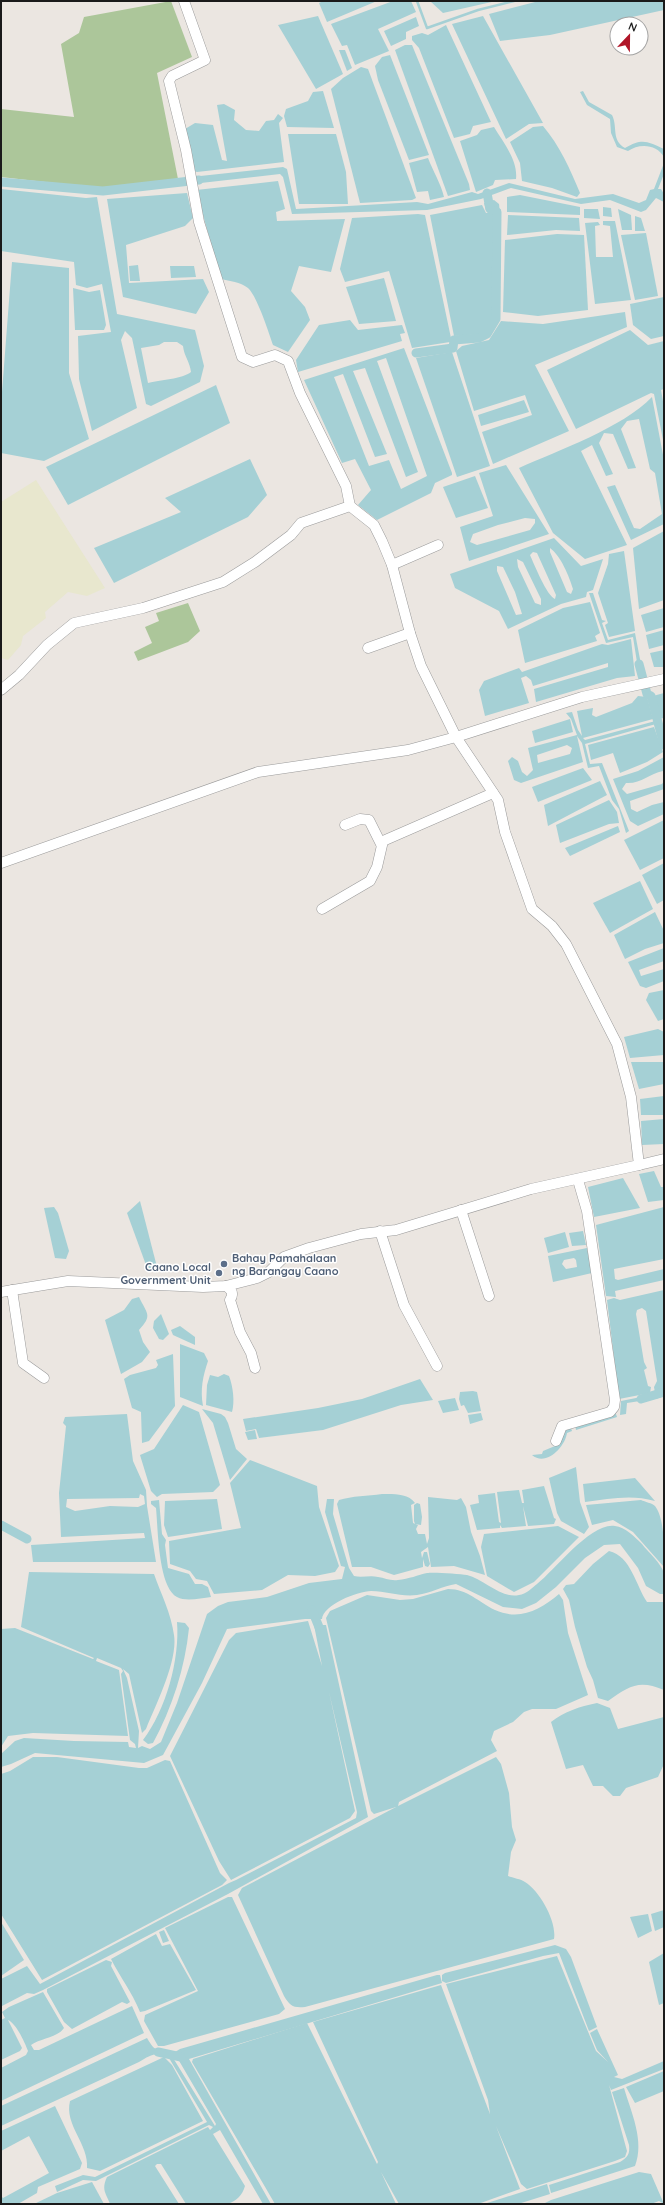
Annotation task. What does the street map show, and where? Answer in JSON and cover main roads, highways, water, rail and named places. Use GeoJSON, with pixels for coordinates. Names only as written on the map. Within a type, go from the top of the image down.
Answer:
{"type":"FeatureCollection","features":[{"type":"Feature","properties":{"kind":"water"},"geometry":{"type":"Polygon","coordinates":[[[323,1],[377,1],[327,22],[319,3],[323,1]]]}},
{"type":"Feature","properties":{"kind":"water"},"geometry":{"type":"Polygon","coordinates":[[[393,1],[411,1],[416,12],[378,29],[389,51],[355,65],[347,45],[342,46],[331,24],[393,1]]]}},
{"type":"Feature","properties":{"kind":"water"},"geometry":{"type":"Polygon","coordinates":[[[430,1],[496,1],[443,13],[430,1]]]}},
{"type":"Feature","properties":{"kind":"water"},"geometry":{"type":"Polygon","coordinates":[[[539,1],[664,1],[664,10],[637,16],[609,16],[609,22],[550,35],[500,41],[489,14],[539,1]]]}},
{"type":"Feature","properties":{"kind":"water"},"geometry":{"type":"Polygon","coordinates":[[[318,16],[343,74],[316,89],[278,25],[318,16]]]}},
{"type":"Feature","properties":{"kind":"water"},"geometry":{"type":"Polygon","coordinates":[[[483,16],[543,123],[529,124],[506,139],[452,24],[483,16]]]}},
{"type":"Feature","properties":{"kind":"water"},"geometry":{"type":"Polygon","coordinates":[[[416,17],[419,26],[406,32],[406,39],[391,46],[384,31],[416,17]]]}},
{"type":"Feature","properties":{"kind":"water"},"geometry":{"type":"Polygon","coordinates":[[[446,25],[491,122],[473,126],[470,134],[454,138],[419,48],[412,40],[412,36],[422,33],[428,35],[446,25]]]}},
{"type":"Feature","properties":{"kind":"water"},"geometry":{"type":"Polygon","coordinates":[[[405,45],[412,45],[469,184],[470,190],[448,196],[395,50],[405,45]]]}},
{"type":"Feature","properties":{"kind":"water"},"geometry":{"type":"Polygon","coordinates":[[[339,50],[345,50],[352,68],[347,71],[339,50]]]}},
{"type":"Feature","properties":{"kind":"water"},"geometry":{"type":"Polygon","coordinates":[[[390,55],[429,155],[409,160],[378,80],[375,66],[382,57],[390,55]]]}},
{"type":"Feature","properties":{"kind":"water"},"geometry":{"type":"Polygon","coordinates":[[[361,67],[368,69],[416,198],[412,200],[360,203],[331,89],[343,78],[361,67]]]}},
{"type":"Feature","properties":{"kind":"water"},"geometry":{"type":"Polygon","coordinates":[[[323,91],[334,128],[287,127],[284,116],[286,109],[308,101],[313,92],[323,91]]]}},
{"type":"Feature","properties":{"kind":"water"},"geometry":{"type":"Polygon","coordinates":[[[583,91],[589,102],[612,115],[615,124],[616,137],[621,145],[625,148],[640,142],[653,144],[664,149],[664,157],[657,149],[648,146],[632,148],[628,151],[617,147],[611,133],[610,119],[587,105],[580,92],[583,91]]]}},
{"type":"Feature","properties":{"kind":"water"},"geometry":{"type":"Polygon","coordinates":[[[224,104],[235,110],[234,120],[246,130],[259,131],[266,121],[274,120],[278,114],[283,118],[279,123],[284,162],[197,172],[191,170],[185,129],[195,123],[213,125],[222,160],[227,161],[217,105],[224,104]]]}},
{"type":"Feature","properties":{"kind":"water"},"geometry":{"type":"Polygon","coordinates":[[[543,126],[560,150],[580,193],[577,197],[552,188],[522,181],[520,163],[510,142],[533,127],[543,126]]]}},
{"type":"Feature","properties":{"kind":"water"},"geometry":{"type":"Polygon","coordinates":[[[494,127],[515,165],[516,179],[495,180],[493,185],[476,192],[460,141],[477,135],[481,130],[494,127]]]}},
{"type":"Feature","properties":{"kind":"water"},"geometry":{"type":"Polygon","coordinates":[[[288,134],[336,134],[346,172],[348,204],[299,204],[288,134]]]}},
{"type":"Feature","properties":{"kind":"water"},"geometry":{"type":"Polygon","coordinates":[[[428,158],[444,197],[430,200],[428,191],[417,192],[409,163],[428,158]]]}},
{"type":"Feature","properties":{"kind":"water"},"geometry":{"type":"Polygon","coordinates":[[[664,163],[664,174],[658,189],[661,189],[664,194],[664,202],[656,198],[646,210],[641,212],[610,200],[581,204],[511,188],[481,199],[427,210],[292,214],[283,177],[280,174],[192,184],[191,177],[283,167],[287,169],[296,209],[417,202],[428,204],[472,192],[478,194],[509,183],[575,199],[613,194],[639,203],[646,200],[650,190],[654,189],[664,163]]]}},
{"type":"Feature","properties":{"kind":"water"},"geometry":{"type":"Polygon","coordinates":[[[278,181],[285,209],[276,212],[277,221],[345,219],[331,272],[299,266],[291,291],[305,307],[310,320],[288,352],[273,345],[259,306],[248,288],[238,283],[221,279],[196,190],[278,181]]]}},
{"type":"Feature","properties":{"kind":"water"},"geometry":{"type":"Polygon","coordinates":[[[1,189],[86,198],[97,197],[117,314],[195,330],[204,366],[200,382],[151,406],[146,404],[132,338],[125,331],[121,340],[137,408],[92,431],[79,379],[78,336],[111,332],[102,284],[87,288],[76,285],[74,262],[1,251],[1,189]],[[164,342],[159,345],[141,348],[148,383],[177,378],[191,372],[183,346],[177,342],[164,342]]]}},
{"type":"Feature","properties":{"kind":"water"},"geometry":{"type":"Polygon","coordinates":[[[187,193],[193,218],[185,226],[126,245],[129,283],[203,279],[209,292],[196,314],[123,297],[107,199],[187,193]]]}},
{"type":"Feature","properties":{"kind":"water"},"geometry":{"type":"Polygon","coordinates":[[[520,195],[580,207],[580,215],[507,212],[507,197],[520,195]]]}},
{"type":"Feature","properties":{"kind":"water"},"geometry":{"type":"Polygon","coordinates":[[[494,200],[499,204],[500,213],[486,211],[484,203],[494,200]]]}},
{"type":"Feature","properties":{"kind":"water"},"geometry":{"type":"Polygon","coordinates":[[[482,205],[486,213],[493,213],[493,318],[483,334],[454,336],[430,215],[482,205]]]}},
{"type":"Feature","properties":{"kind":"water"},"geometry":{"type":"Polygon","coordinates":[[[603,207],[611,208],[612,217],[603,216],[603,207]]]}},
{"type":"Feature","properties":{"kind":"water"},"geometry":{"type":"Polygon","coordinates":[[[584,209],[598,209],[600,219],[584,218],[584,209]]]}},
{"type":"Feature","properties":{"kind":"water"},"geometry":{"type":"Polygon","coordinates":[[[618,209],[631,215],[632,230],[622,230],[618,209]]]}},
{"type":"Feature","properties":{"kind":"water"},"geometry":{"type":"Polygon","coordinates":[[[418,214],[425,215],[451,338],[450,342],[412,348],[389,271],[345,282],[340,269],[352,218],[418,214]]]}},
{"type":"Feature","properties":{"kind":"water"},"geometry":{"type":"Polygon","coordinates":[[[508,215],[579,218],[580,231],[556,230],[507,235],[508,215]]]}},
{"type":"Feature","properties":{"kind":"water"},"geometry":{"type":"Polygon","coordinates":[[[635,216],[641,218],[645,231],[635,231],[635,216]]]}},
{"type":"Feature","properties":{"kind":"water"},"geometry":{"type":"Polygon","coordinates":[[[603,221],[615,221],[631,300],[595,304],[585,223],[598,222],[600,225],[595,226],[596,257],[613,257],[610,226],[603,225],[603,221]]]}},
{"type":"Feature","properties":{"kind":"water"},"geometry":{"type":"Polygon","coordinates":[[[646,233],[658,296],[635,300],[621,235],[646,233]]]}},
{"type":"Feature","properties":{"kind":"water"},"geometry":{"type":"Polygon","coordinates":[[[557,234],[584,235],[588,310],[538,316],[503,312],[505,240],[557,234]]]}},
{"type":"Feature","properties":{"kind":"water"},"geometry":{"type":"Polygon","coordinates":[[[12,262],[69,268],[69,373],[89,439],[44,461],[1,453],[1,405],[12,262]]]}},
{"type":"Feature","properties":{"kind":"water"},"geometry":{"type":"Polygon","coordinates":[[[138,265],[140,281],[130,281],[129,266],[138,265]]]}},
{"type":"Feature","properties":{"kind":"water"},"geometry":{"type":"Polygon","coordinates":[[[170,266],[194,266],[196,277],[171,278],[170,266]]]}},
{"type":"Feature","properties":{"kind":"water"},"geometry":{"type":"Polygon","coordinates":[[[384,278],[396,321],[359,324],[346,287],[384,278]]]}},
{"type":"Feature","properties":{"kind":"water"},"geometry":{"type":"Polygon","coordinates":[[[73,288],[89,292],[100,290],[106,325],[104,330],[75,330],[73,288]]]}},
{"type":"Feature","properties":{"kind":"water"},"geometry":{"type":"Polygon","coordinates":[[[664,297],[664,336],[651,339],[633,325],[630,304],[664,297]]]}},
{"type":"Feature","properties":{"kind":"water"},"geometry":{"type":"Polygon","coordinates":[[[625,312],[627,327],[535,365],[569,431],[493,464],[482,432],[532,415],[525,395],[474,411],[456,351],[462,346],[489,340],[501,321],[543,324],[625,312]]]}},
{"type":"Feature","properties":{"kind":"water"},"geometry":{"type":"Polygon","coordinates":[[[350,320],[358,330],[402,325],[405,333],[400,334],[402,341],[298,372],[296,360],[319,325],[350,320]]]}},
{"type":"Feature","properties":{"kind":"water"},"geometry":{"type":"Polygon","coordinates":[[[630,330],[648,345],[664,341],[664,389],[661,390],[664,407],[664,445],[654,394],[651,393],[576,429],[547,370],[630,330]]]}},
{"type":"Feature","properties":{"kind":"water"},"geometry":{"type":"Polygon","coordinates":[[[404,348],[452,475],[435,483],[431,493],[377,520],[358,505],[371,490],[355,459],[342,463],[304,380],[404,348]],[[386,358],[377,361],[418,472],[406,477],[365,368],[353,371],[387,454],[375,457],[343,374],[334,377],[369,466],[389,460],[401,489],[427,476],[386,358]]]}},
{"type":"Feature","properties":{"kind":"water"},"geometry":{"type":"Polygon","coordinates":[[[452,352],[490,466],[457,477],[416,358],[452,352]]]}},
{"type":"Feature","properties":{"kind":"water"},"geometry":{"type":"Polygon","coordinates":[[[216,385],[230,423],[68,505],[46,467],[216,385]]]}},
{"type":"Feature","properties":{"kind":"water"},"geometry":{"type":"Polygon","coordinates":[[[652,397],[664,460],[664,524],[631,540],[607,487],[615,485],[634,528],[640,529],[662,514],[655,473],[650,469],[639,419],[627,421],[621,429],[636,468],[628,469],[613,434],[604,433],[599,443],[613,474],[606,476],[592,445],[581,451],[627,545],[585,559],[553,533],[519,468],[571,446],[624,419],[652,397]]]}},
{"type":"Feature","properties":{"kind":"water"},"geometry":{"type":"Polygon","coordinates":[[[524,400],[529,412],[481,426],[478,415],[524,400]]]}},
{"type":"Feature","properties":{"kind":"water"},"geometry":{"type":"Polygon","coordinates":[[[250,459],[267,495],[248,517],[114,583],[94,548],[181,512],[165,498],[250,459]]]}},
{"type":"Feature","properties":{"kind":"water"},"geometry":{"type":"Polygon","coordinates":[[[506,465],[549,534],[469,561],[460,527],[493,516],[479,473],[506,465]],[[525,518],[498,525],[473,534],[470,542],[477,545],[530,530],[535,523],[535,519],[525,518]]]}},
{"type":"Feature","properties":{"kind":"water"},"geometry":{"type":"Polygon","coordinates":[[[475,476],[488,508],[456,518],[443,487],[475,476]]]}},
{"type":"Feature","properties":{"kind":"water"},"geometry":{"type":"Polygon","coordinates":[[[664,531],[664,600],[639,609],[633,548],[664,531]]]}},
{"type":"Feature","properties":{"kind":"water"},"geometry":{"type":"Polygon","coordinates":[[[554,538],[581,566],[603,559],[593,590],[587,592],[586,597],[561,604],[508,629],[499,611],[455,588],[450,574],[554,538]],[[550,548],[550,552],[567,592],[571,594],[573,589],[564,567],[558,556],[550,548]],[[533,552],[530,555],[548,592],[555,599],[556,595],[537,553],[533,552]],[[517,559],[518,567],[535,603],[541,605],[541,599],[523,562],[517,559]],[[497,566],[497,571],[516,615],[522,614],[515,592],[503,567],[497,566]]]}},
{"type":"Feature","properties":{"kind":"water"},"geometry":{"type":"Polygon","coordinates":[[[624,551],[635,631],[609,637],[605,625],[608,623],[598,593],[608,564],[609,554],[624,551]]]}},
{"type":"Feature","properties":{"kind":"water"},"geometry":{"type":"Polygon","coordinates":[[[589,593],[593,593],[602,620],[606,621],[602,623],[608,640],[635,633],[643,675],[639,675],[633,637],[606,643],[589,593]]]}},
{"type":"Feature","properties":{"kind":"water"},"geometry":{"type":"Polygon","coordinates":[[[590,602],[600,633],[595,636],[597,641],[525,663],[518,630],[563,608],[590,602]]]}},
{"type":"Feature","properties":{"kind":"water"},"geometry":{"type":"Polygon","coordinates":[[[664,608],[664,627],[646,632],[641,615],[664,608]]]}},
{"type":"Feature","properties":{"kind":"water"},"geometry":{"type":"Polygon","coordinates":[[[664,630],[664,645],[649,649],[646,635],[664,630]]]}},
{"type":"Feature","properties":{"kind":"water"},"geometry":{"type":"Polygon","coordinates":[[[631,639],[635,676],[617,678],[536,702],[534,689],[608,667],[608,663],[533,686],[531,680],[526,676],[521,678],[529,703],[485,716],[479,690],[484,681],[519,668],[522,672],[602,644],[608,645],[631,639]]]}},
{"type":"Feature","properties":{"kind":"water"},"geometry":{"type":"Polygon","coordinates":[[[664,650],[664,667],[654,667],[650,653],[664,650]]]}},
{"type":"Feature","properties":{"kind":"water"},"geometry":{"type":"Polygon","coordinates":[[[664,693],[664,718],[658,719],[653,696],[664,693]]]}},
{"type":"Feature","properties":{"kind":"water"},"geometry":{"type":"Polygon","coordinates":[[[638,696],[647,697],[653,719],[583,738],[585,740],[659,720],[664,739],[664,751],[656,724],[585,744],[590,764],[602,763],[629,831],[626,833],[619,809],[612,800],[599,766],[588,768],[582,743],[577,736],[583,762],[521,783],[514,780],[508,761],[512,757],[518,761],[522,772],[527,776],[533,770],[528,748],[577,735],[571,719],[566,713],[572,712],[578,730],[582,736],[577,711],[593,708],[592,715],[596,717],[632,703],[638,696]],[[567,745],[537,755],[538,763],[570,754],[572,748],[567,745]]]}},
{"type":"Feature","properties":{"kind":"water"},"geometry":{"type":"Polygon","coordinates":[[[570,719],[573,732],[535,743],[532,731],[570,719]]]}},
{"type":"Feature","properties":{"kind":"water"},"geometry":{"type":"Polygon","coordinates":[[[654,727],[663,752],[647,762],[620,773],[613,753],[591,760],[588,745],[654,727]]]}},
{"type":"Feature","properties":{"kind":"water"},"geometry":{"type":"Polygon","coordinates":[[[664,757],[664,773],[663,771],[636,782],[626,783],[622,789],[627,794],[662,784],[664,781],[664,789],[630,801],[631,809],[637,812],[652,805],[664,802],[664,814],[638,826],[630,821],[613,779],[638,771],[664,757]]]}},
{"type":"Feature","properties":{"kind":"water"},"geometry":{"type":"Polygon","coordinates":[[[583,768],[592,780],[538,802],[532,787],[583,768]]]}},
{"type":"Feature","properties":{"kind":"water"},"geometry":{"type":"Polygon","coordinates":[[[600,781],[607,795],[548,826],[544,805],[600,781]]]}},
{"type":"Feature","properties":{"kind":"water"},"geometry":{"type":"Polygon","coordinates":[[[609,800],[617,812],[619,823],[609,824],[560,843],[556,825],[609,800]]]}},
{"type":"Feature","properties":{"kind":"water"},"geometry":{"type":"Polygon","coordinates":[[[664,820],[664,858],[640,870],[624,840],[664,820]]]}},
{"type":"Feature","properties":{"kind":"water"},"geometry":{"type":"Polygon","coordinates":[[[618,826],[620,832],[570,856],[565,848],[618,826]]]}},
{"type":"Feature","properties":{"kind":"water"},"geometry":{"type":"Polygon","coordinates":[[[664,863],[664,900],[657,904],[642,875],[664,863]]]}},
{"type":"Feature","properties":{"kind":"water"},"geometry":{"type":"Polygon","coordinates":[[[640,881],[653,909],[610,933],[593,903],[640,881]]]}},
{"type":"Feature","properties":{"kind":"water"},"geometry":{"type":"Polygon","coordinates":[[[655,912],[664,931],[664,943],[645,949],[625,959],[614,935],[655,912]]]}},
{"type":"Feature","properties":{"kind":"water"},"geometry":{"type":"Polygon","coordinates":[[[664,948],[664,961],[639,970],[641,976],[664,969],[664,981],[646,988],[640,986],[628,962],[664,948]]]}},
{"type":"Feature","properties":{"kind":"water"},"geometry":{"type":"Polygon","coordinates":[[[664,990],[664,1019],[658,1021],[646,1000],[649,993],[664,990]]]}},
{"type":"Feature","properties":{"kind":"water"},"geometry":{"type":"Polygon","coordinates":[[[658,1029],[664,1032],[664,1055],[630,1058],[624,1037],[658,1029]]]}},
{"type":"Feature","properties":{"kind":"water"},"geometry":{"type":"Polygon","coordinates":[[[631,1062],[664,1062],[664,1084],[639,1089],[631,1062]]]}},
{"type":"Feature","properties":{"kind":"water"},"geometry":{"type":"Polygon","coordinates":[[[664,1096],[664,1115],[641,1115],[640,1099],[664,1096]]]}},
{"type":"Feature","properties":{"kind":"water"},"geometry":{"type":"Polygon","coordinates":[[[664,1119],[664,1144],[642,1145],[641,1121],[664,1119]]]}},
{"type":"Feature","properties":{"kind":"water"},"geometry":{"type":"Polygon","coordinates":[[[654,1171],[661,1187],[664,1187],[664,1200],[648,1202],[639,1174],[654,1171]]]}},
{"type":"Feature","properties":{"kind":"water"},"geometry":{"type":"Polygon","coordinates":[[[623,1178],[640,1208],[594,1217],[588,1187],[623,1178]]]}},
{"type":"Feature","properties":{"kind":"water"},"geometry":{"type":"Polygon","coordinates":[[[140,1201],[157,1267],[151,1270],[146,1265],[127,1213],[140,1201]]]}},
{"type":"Feature","properties":{"kind":"water"},"geometry":{"type":"Polygon","coordinates":[[[54,1207],[58,1213],[69,1251],[66,1259],[55,1258],[44,1208],[54,1207]]]}},
{"type":"Feature","properties":{"kind":"water"},"geometry":{"type":"Polygon","coordinates":[[[664,1207],[664,1259],[614,1269],[615,1279],[618,1280],[664,1269],[664,1280],[615,1291],[616,1297],[606,1296],[596,1225],[664,1207]]]}},
{"type":"Feature","properties":{"kind":"water"},"geometry":{"type":"Polygon","coordinates":[[[583,1231],[586,1245],[572,1246],[569,1233],[583,1231]]]}},
{"type":"Feature","properties":{"kind":"water"},"geometry":{"type":"Polygon","coordinates":[[[565,1232],[569,1247],[548,1253],[544,1238],[565,1232]]]}},
{"type":"Feature","properties":{"kind":"water"},"geometry":{"type":"Polygon","coordinates":[[[587,1248],[592,1273],[553,1282],[548,1256],[587,1248]],[[574,1258],[564,1260],[562,1264],[566,1269],[577,1267],[576,1260],[574,1258]]]}},
{"type":"Feature","properties":{"kind":"water"},"geometry":{"type":"Polygon","coordinates":[[[664,1290],[664,1396],[656,1399],[654,1387],[657,1381],[646,1311],[642,1308],[637,1310],[636,1314],[644,1362],[647,1368],[644,1370],[648,1386],[651,1387],[650,1393],[619,1399],[607,1300],[614,1298],[620,1300],[664,1290]]]}},
{"type":"Feature","properties":{"kind":"water"},"geometry":{"type":"Polygon","coordinates":[[[139,1297],[146,1311],[147,1317],[146,1321],[139,1330],[143,1342],[150,1352],[142,1362],[121,1374],[105,1320],[124,1310],[132,1299],[139,1297]]]}},
{"type":"Feature","properties":{"kind":"water"},"geometry":{"type":"Polygon","coordinates":[[[161,1314],[169,1334],[163,1340],[159,1339],[153,1328],[154,1321],[161,1314]]]}},
{"type":"Feature","properties":{"kind":"water"},"geometry":{"type":"Polygon","coordinates":[[[180,1326],[195,1337],[195,1345],[173,1335],[171,1330],[180,1326]]]}},
{"type":"Feature","properties":{"kind":"water"},"geometry":{"type":"Polygon","coordinates":[[[180,1344],[204,1353],[208,1361],[202,1383],[203,1406],[180,1397],[180,1344]]]}},
{"type":"Feature","properties":{"kind":"water"},"geometry":{"type":"Polygon","coordinates":[[[173,1354],[175,1406],[149,1441],[142,1443],[141,1412],[132,1408],[124,1379],[130,1375],[156,1368],[158,1365],[156,1360],[173,1354]]]}},
{"type":"Feature","properties":{"kind":"water"},"geometry":{"type":"Polygon","coordinates":[[[224,1374],[229,1376],[232,1384],[232,1412],[206,1405],[207,1385],[210,1375],[218,1377],[224,1374]]]}},
{"type":"Feature","properties":{"kind":"water"},"geometry":{"type":"Polygon","coordinates":[[[420,1379],[433,1400],[401,1405],[323,1430],[259,1438],[256,1429],[246,1431],[243,1419],[318,1408],[362,1399],[420,1379]]]}},
{"type":"Feature","properties":{"kind":"water"},"geometry":{"type":"Polygon","coordinates":[[[460,1392],[477,1392],[481,1411],[468,1413],[464,1405],[461,1406],[459,1399],[460,1392]]]}},
{"type":"Feature","properties":{"kind":"water"},"geometry":{"type":"Polygon","coordinates":[[[651,1395],[653,1399],[627,1403],[626,1414],[620,1415],[621,1401],[651,1395]]]}},
{"type":"Feature","properties":{"kind":"water"},"geometry":{"type":"Polygon","coordinates":[[[455,1398],[459,1410],[443,1413],[438,1401],[455,1398]]]}},
{"type":"Feature","properties":{"kind":"water"},"geometry":{"type":"Polygon","coordinates":[[[183,1405],[199,1412],[220,1485],[213,1492],[162,1494],[157,1497],[151,1491],[140,1455],[154,1449],[183,1405]]]}},
{"type":"Feature","properties":{"kind":"water"},"geometry":{"type":"Polygon","coordinates":[[[202,1409],[221,1414],[225,1417],[236,1449],[247,1459],[230,1480],[213,1423],[202,1409]]]}},
{"type":"Feature","properties":{"kind":"water"},"geometry":{"type":"Polygon","coordinates":[[[615,1411],[617,1417],[576,1430],[575,1425],[615,1411]]]}},
{"type":"Feature","properties":{"kind":"water"},"geometry":{"type":"Polygon","coordinates":[[[481,1413],[483,1420],[470,1424],[468,1415],[481,1413]]]}},
{"type":"Feature","properties":{"kind":"water"},"geometry":{"type":"Polygon","coordinates":[[[127,1414],[133,1461],[146,1490],[147,1506],[156,1562],[33,1562],[31,1545],[145,1538],[144,1533],[61,1537],[59,1493],[66,1426],[63,1423],[65,1417],[127,1414]],[[140,1494],[139,1498],[67,1499],[66,1507],[75,1511],[110,1506],[138,1507],[145,1504],[144,1496],[140,1494]]]}},
{"type":"Feature","properties":{"kind":"water"},"geometry":{"type":"Polygon","coordinates":[[[570,1425],[572,1431],[567,1433],[563,1444],[554,1454],[543,1459],[532,1455],[542,1454],[543,1451],[555,1446],[563,1429],[570,1425]]]}},
{"type":"Feature","properties":{"kind":"water"},"geometry":{"type":"Polygon","coordinates":[[[255,1430],[257,1439],[248,1440],[245,1432],[255,1430]]]}},
{"type":"Feature","properties":{"kind":"water"},"geometry":{"type":"Polygon","coordinates":[[[250,1460],[317,1486],[319,1507],[339,1566],[335,1572],[315,1576],[288,1575],[262,1590],[214,1594],[207,1581],[196,1579],[190,1571],[170,1564],[169,1541],[241,1528],[230,1483],[250,1460]]]}},
{"type":"Feature","properties":{"kind":"water"},"geometry":{"type":"Polygon","coordinates":[[[576,1467],[580,1502],[589,1527],[584,1534],[561,1521],[557,1513],[549,1478],[576,1467]]]}},
{"type":"Feature","properties":{"kind":"water"},"geometry":{"type":"Polygon","coordinates":[[[635,1478],[655,1501],[629,1497],[585,1502],[583,1484],[635,1478]]]}},
{"type":"Feature","properties":{"kind":"water"},"geometry":{"type":"Polygon","coordinates":[[[544,1486],[554,1518],[556,1519],[554,1524],[528,1526],[523,1506],[526,1526],[502,1528],[500,1525],[500,1528],[477,1530],[470,1505],[479,1503],[478,1495],[495,1493],[499,1522],[501,1523],[497,1492],[519,1490],[522,1503],[524,1503],[522,1490],[544,1486]]]}},
{"type":"Feature","properties":{"kind":"water"},"geometry":{"type":"Polygon","coordinates":[[[382,1494],[395,1494],[408,1497],[415,1503],[411,1505],[413,1523],[418,1525],[416,1529],[418,1534],[425,1534],[427,1544],[429,1538],[428,1497],[457,1500],[461,1498],[466,1507],[471,1532],[485,1575],[454,1566],[431,1567],[428,1547],[421,1552],[422,1558],[424,1552],[427,1552],[430,1564],[428,1567],[425,1566],[423,1559],[423,1567],[394,1575],[371,1567],[352,1567],[337,1504],[339,1500],[382,1494]]]}},
{"type":"Feature","properties":{"kind":"water"},"geometry":{"type":"Polygon","coordinates":[[[217,1499],[222,1529],[168,1537],[164,1525],[165,1501],[217,1499]]]}},
{"type":"Feature","properties":{"kind":"water"},"geometry":{"type":"Polygon","coordinates":[[[327,1499],[334,1499],[333,1514],[349,1568],[354,1576],[375,1576],[395,1580],[406,1579],[427,1573],[467,1575],[506,1594],[519,1595],[537,1584],[574,1548],[595,1531],[605,1527],[615,1526],[626,1530],[633,1535],[660,1565],[664,1573],[664,1594],[660,1594],[646,1586],[638,1568],[620,1544],[604,1545],[585,1558],[556,1587],[536,1603],[522,1609],[503,1607],[456,1584],[417,1595],[371,1591],[358,1593],[342,1600],[328,1609],[322,1619],[305,1619],[227,1629],[202,1683],[163,1755],[144,1763],[35,1753],[1,1767],[1,1754],[15,1741],[24,1738],[128,1742],[129,1747],[136,1748],[135,1744],[130,1740],[121,1674],[123,1671],[121,1668],[97,1658],[96,1661],[119,1670],[128,1736],[33,1733],[8,1736],[1,1747],[1,1629],[15,1628],[93,1659],[94,1658],[21,1627],[29,1572],[154,1574],[171,1619],[174,1645],[170,1670],[146,1729],[142,1733],[129,1674],[123,1669],[127,1678],[139,1731],[138,1748],[142,1746],[150,1749],[161,1742],[177,1703],[207,1614],[218,1606],[228,1602],[267,1597],[309,1583],[342,1579],[345,1567],[341,1566],[325,1512],[327,1499]]]}},
{"type":"Feature","properties":{"kind":"water"},"geometry":{"type":"Polygon","coordinates":[[[159,1500],[162,1534],[166,1540],[165,1545],[168,1568],[189,1574],[195,1584],[202,1584],[208,1587],[211,1597],[185,1599],[177,1597],[171,1591],[166,1582],[160,1556],[156,1508],[151,1504],[151,1501],[159,1500]]]}},
{"type":"Feature","properties":{"kind":"water"},"geometry":{"type":"Polygon","coordinates":[[[641,1500],[655,1506],[661,1518],[664,1567],[633,1532],[613,1520],[592,1525],[586,1505],[641,1500]]]}},
{"type":"Feature","properties":{"kind":"water"},"geometry":{"type":"Polygon","coordinates":[[[417,1503],[420,1504],[422,1517],[421,1525],[415,1524],[414,1521],[414,1505],[417,1503]]]}},
{"type":"Feature","properties":{"kind":"water"},"geometry":{"type":"Polygon","coordinates":[[[558,1526],[579,1537],[534,1582],[514,1592],[487,1576],[481,1547],[484,1534],[558,1526]]]}},
{"type":"Feature","properties":{"kind":"water"},"geometry":{"type":"Polygon","coordinates":[[[609,1551],[623,1559],[628,1565],[647,1602],[664,1602],[664,1690],[648,1685],[634,1686],[622,1691],[608,1701],[598,1698],[575,1627],[569,1600],[563,1589],[566,1585],[574,1584],[593,1564],[609,1551]]]}},
{"type":"Feature","properties":{"kind":"water"},"geometry":{"type":"Polygon","coordinates":[[[448,1589],[461,1591],[473,1596],[495,1610],[513,1614],[521,1614],[537,1609],[559,1594],[563,1600],[568,1633],[588,1695],[556,1709],[532,1709],[524,1712],[513,1722],[494,1731],[491,1740],[497,1751],[399,1802],[398,1806],[496,1757],[501,1764],[509,1793],[512,1827],[516,1840],[511,1852],[508,1876],[521,1880],[531,1886],[542,1900],[553,1924],[554,1939],[305,2007],[295,2007],[288,2002],[284,1996],[238,1895],[242,1888],[396,1807],[374,1814],[371,1811],[326,1618],[330,1611],[367,1595],[400,1600],[413,1599],[448,1589]]]}},
{"type":"Feature","properties":{"kind":"water"},"geometry":{"type":"Polygon","coordinates":[[[308,1621],[322,1666],[314,1625],[326,1625],[368,1817],[228,1894],[43,1990],[34,1994],[27,1993],[2,2006],[1,1979],[27,1966],[40,1984],[229,1883],[356,1818],[357,1812],[329,1692],[355,1811],[350,1818],[231,1880],[219,1861],[170,1756],[229,1640],[236,1633],[308,1621]]]}},
{"type":"Feature","properties":{"kind":"water"},"geometry":{"type":"Polygon","coordinates":[[[177,1622],[185,1623],[189,1628],[181,1673],[172,1702],[160,1730],[153,1743],[148,1744],[143,1740],[151,1728],[165,1699],[174,1668],[177,1622]]]}},
{"type":"Feature","properties":{"kind":"water"},"geometry":{"type":"Polygon","coordinates":[[[597,1703],[610,1708],[618,1729],[664,1717],[664,1764],[658,1777],[626,1788],[620,1796],[613,1796],[603,1786],[593,1786],[583,1765],[566,1769],[551,1722],[572,1710],[597,1703]]]}},
{"type":"Feature","properties":{"kind":"water"},"geometry":{"type":"Polygon","coordinates":[[[33,1757],[57,1757],[139,1768],[147,1768],[165,1760],[170,1761],[220,1873],[227,1880],[222,1885],[42,1980],[1,1914],[1,1774],[10,1771],[33,1757]]]}},
{"type":"Feature","properties":{"kind":"water"},"geometry":{"type":"Polygon","coordinates":[[[228,1897],[232,1897],[285,2009],[279,2014],[164,2046],[158,2046],[144,2021],[145,2015],[198,1991],[165,1928],[228,1897]]]}},
{"type":"Feature","properties":{"kind":"water"},"geometry":{"type":"Polygon","coordinates":[[[664,1910],[664,1927],[655,1931],[651,1914],[664,1910]]]}},
{"type":"Feature","properties":{"kind":"water"},"geometry":{"type":"Polygon","coordinates":[[[648,1914],[652,1931],[638,1938],[630,1917],[648,1914]]]}},
{"type":"Feature","properties":{"kind":"water"},"geometry":{"type":"Polygon","coordinates":[[[1,1922],[24,1960],[1,1976],[1,1922]]]}},
{"type":"Feature","properties":{"kind":"water"},"geometry":{"type":"Polygon","coordinates":[[[164,1930],[169,1941],[163,1943],[159,1932],[164,1930]]]}},
{"type":"Feature","properties":{"kind":"water"},"geometry":{"type":"Polygon","coordinates":[[[156,1934],[162,1946],[170,1944],[196,1990],[140,2012],[111,1959],[156,1934]]]}},
{"type":"Feature","properties":{"kind":"water"},"geometry":{"type":"Polygon","coordinates":[[[555,1945],[566,1949],[571,1957],[597,2027],[589,2031],[559,1953],[543,1956],[446,1983],[442,1981],[442,1975],[445,1973],[555,1945]]]}},
{"type":"Feature","properties":{"kind":"water"},"geometry":{"type":"Polygon","coordinates":[[[664,1953],[664,2003],[659,2005],[649,1962],[664,1953]]]}},
{"type":"Feature","properties":{"kind":"water"},"geometry":{"type":"Polygon","coordinates":[[[557,1956],[596,2051],[608,2062],[597,2050],[590,2033],[597,2029],[618,2075],[614,2077],[622,2079],[664,2061],[664,2069],[611,2090],[609,2085],[627,2151],[625,2157],[615,2161],[527,2189],[521,2184],[496,2126],[520,2189],[478,2204],[399,2204],[381,2172],[396,2204],[275,2204],[192,2062],[193,2059],[307,2023],[377,2164],[378,2162],[313,2022],[441,1985],[490,2114],[488,2100],[446,1984],[557,1956]]]}},
{"type":"Feature","properties":{"kind":"water"},"geometry":{"type":"Polygon","coordinates":[[[106,1960],[112,1962],[111,1966],[130,2002],[127,2004],[122,2002],[72,2029],[64,2022],[47,1992],[47,1989],[106,1960]]]}},
{"type":"Feature","properties":{"kind":"water"},"geometry":{"type":"Polygon","coordinates":[[[440,1975],[442,1983],[189,2059],[271,2204],[263,2204],[220,2130],[213,2134],[245,2186],[241,2195],[234,2201],[228,2204],[186,2204],[161,2164],[157,2164],[155,2166],[179,2204],[110,2204],[104,2188],[107,2177],[208,2127],[210,2130],[213,2127],[209,2125],[96,2181],[83,2180],[57,2192],[55,2186],[83,2175],[95,2177],[207,2122],[169,2058],[161,2054],[154,2054],[1,2126],[1,2106],[147,2038],[154,2048],[158,2050],[165,2049],[170,2053],[215,2126],[216,2124],[175,2052],[180,2049],[440,1975]]]}},
{"type":"Feature","properties":{"kind":"water"},"geometry":{"type":"Polygon","coordinates":[[[43,1992],[64,2028],[57,2034],[31,2045],[34,2050],[39,2050],[132,2006],[144,2033],[1,2101],[1,2068],[26,2055],[28,2051],[17,2029],[8,2020],[22,2048],[20,2051],[1,2060],[1,2020],[5,2018],[2,2012],[9,2007],[43,1992]]]}},
{"type":"Feature","properties":{"kind":"water"},"geometry":{"type":"Polygon","coordinates":[[[164,2057],[172,2065],[203,2121],[100,2171],[87,2168],[87,2159],[70,2118],[70,2101],[164,2057]]]}},
{"type":"Feature","properties":{"kind":"water"},"geometry":{"type":"Polygon","coordinates":[[[664,2071],[664,2091],[635,2103],[626,2087],[664,2071]]]}},
{"type":"Feature","properties":{"kind":"water"},"geometry":{"type":"Polygon","coordinates":[[[624,2088],[638,2137],[638,2156],[635,2166],[551,2193],[549,2185],[620,2162],[627,2157],[629,2153],[629,2145],[612,2092],[624,2088]]]}},
{"type":"Feature","properties":{"kind":"water"},"geometry":{"type":"Polygon","coordinates":[[[55,2106],[82,2163],[80,2169],[38,2187],[37,2193],[18,2204],[1,2204],[1,2196],[3,2198],[49,2173],[29,2136],[1,2151],[1,2131],[55,2106]]]}},
{"type":"Feature","properties":{"kind":"water"},"geometry":{"type":"Polygon","coordinates":[[[639,2172],[651,2174],[664,2204],[659,2201],[651,2204],[543,2204],[551,2200],[639,2172]]]}},
{"type":"Feature","properties":{"kind":"water"},"geometry":{"type":"Polygon","coordinates":[[[92,2182],[104,2204],[34,2204],[57,2193],[92,2182]]]}},
{"type":"Feature","properties":{"kind":"water"},"geometry":{"type":"Polygon","coordinates":[[[547,2184],[550,2194],[518,2204],[484,2204],[547,2184]]]}},
{"type":"Feature","properties":{"kind":"waterway"},"geometry":{"type":"LineString","coordinates":[[417,1],[427,28],[478,10],[514,1]]}},
{"type":"Feature","properties":{"kind":"waterway"},"geometry":{"type":"LineString","coordinates":[[1,182],[103,191],[199,180]]}},
{"type":"Feature","properties":{"kind":"waterway"},"geometry":{"type":"LineString","coordinates":[[416,353],[453,348],[454,340],[479,338],[487,334],[496,319],[497,212],[490,209],[487,193]]}},
{"type":"Feature","properties":{"kind":"waterway"},"geometry":{"type":"LineString","coordinates":[[639,664],[647,694],[651,696],[664,745]]}},
{"type":"Feature","properties":{"kind":"waterway"},"geometry":{"type":"LineString","coordinates":[[641,1399],[664,1392]]}},
{"type":"Feature","properties":{"kind":"waterway"},"geometry":{"type":"LineString","coordinates":[[1,1525],[27,1539]]}},
{"type":"Feature","properties":{"kind":"waterway"},"geometry":{"type":"LineString","coordinates":[[312,1610],[323,1637]]}},
{"type":"Feature","properties":{"kind":"waterway"},"geometry":{"type":"LineString","coordinates":[[158,2052],[181,2057]]}},
{"type":"Feature","properties":{"kind":"place","name":"Bahay Pamahalaan ng Barangay Caano"},"geometry":{"type":"Point","coordinates":[224,1264]}},
{"type":"Feature","properties":{"kind":"place","name":"Caano Local Government Unit"},"geometry":{"type":"Point","coordinates":[219,1273]}}]}
